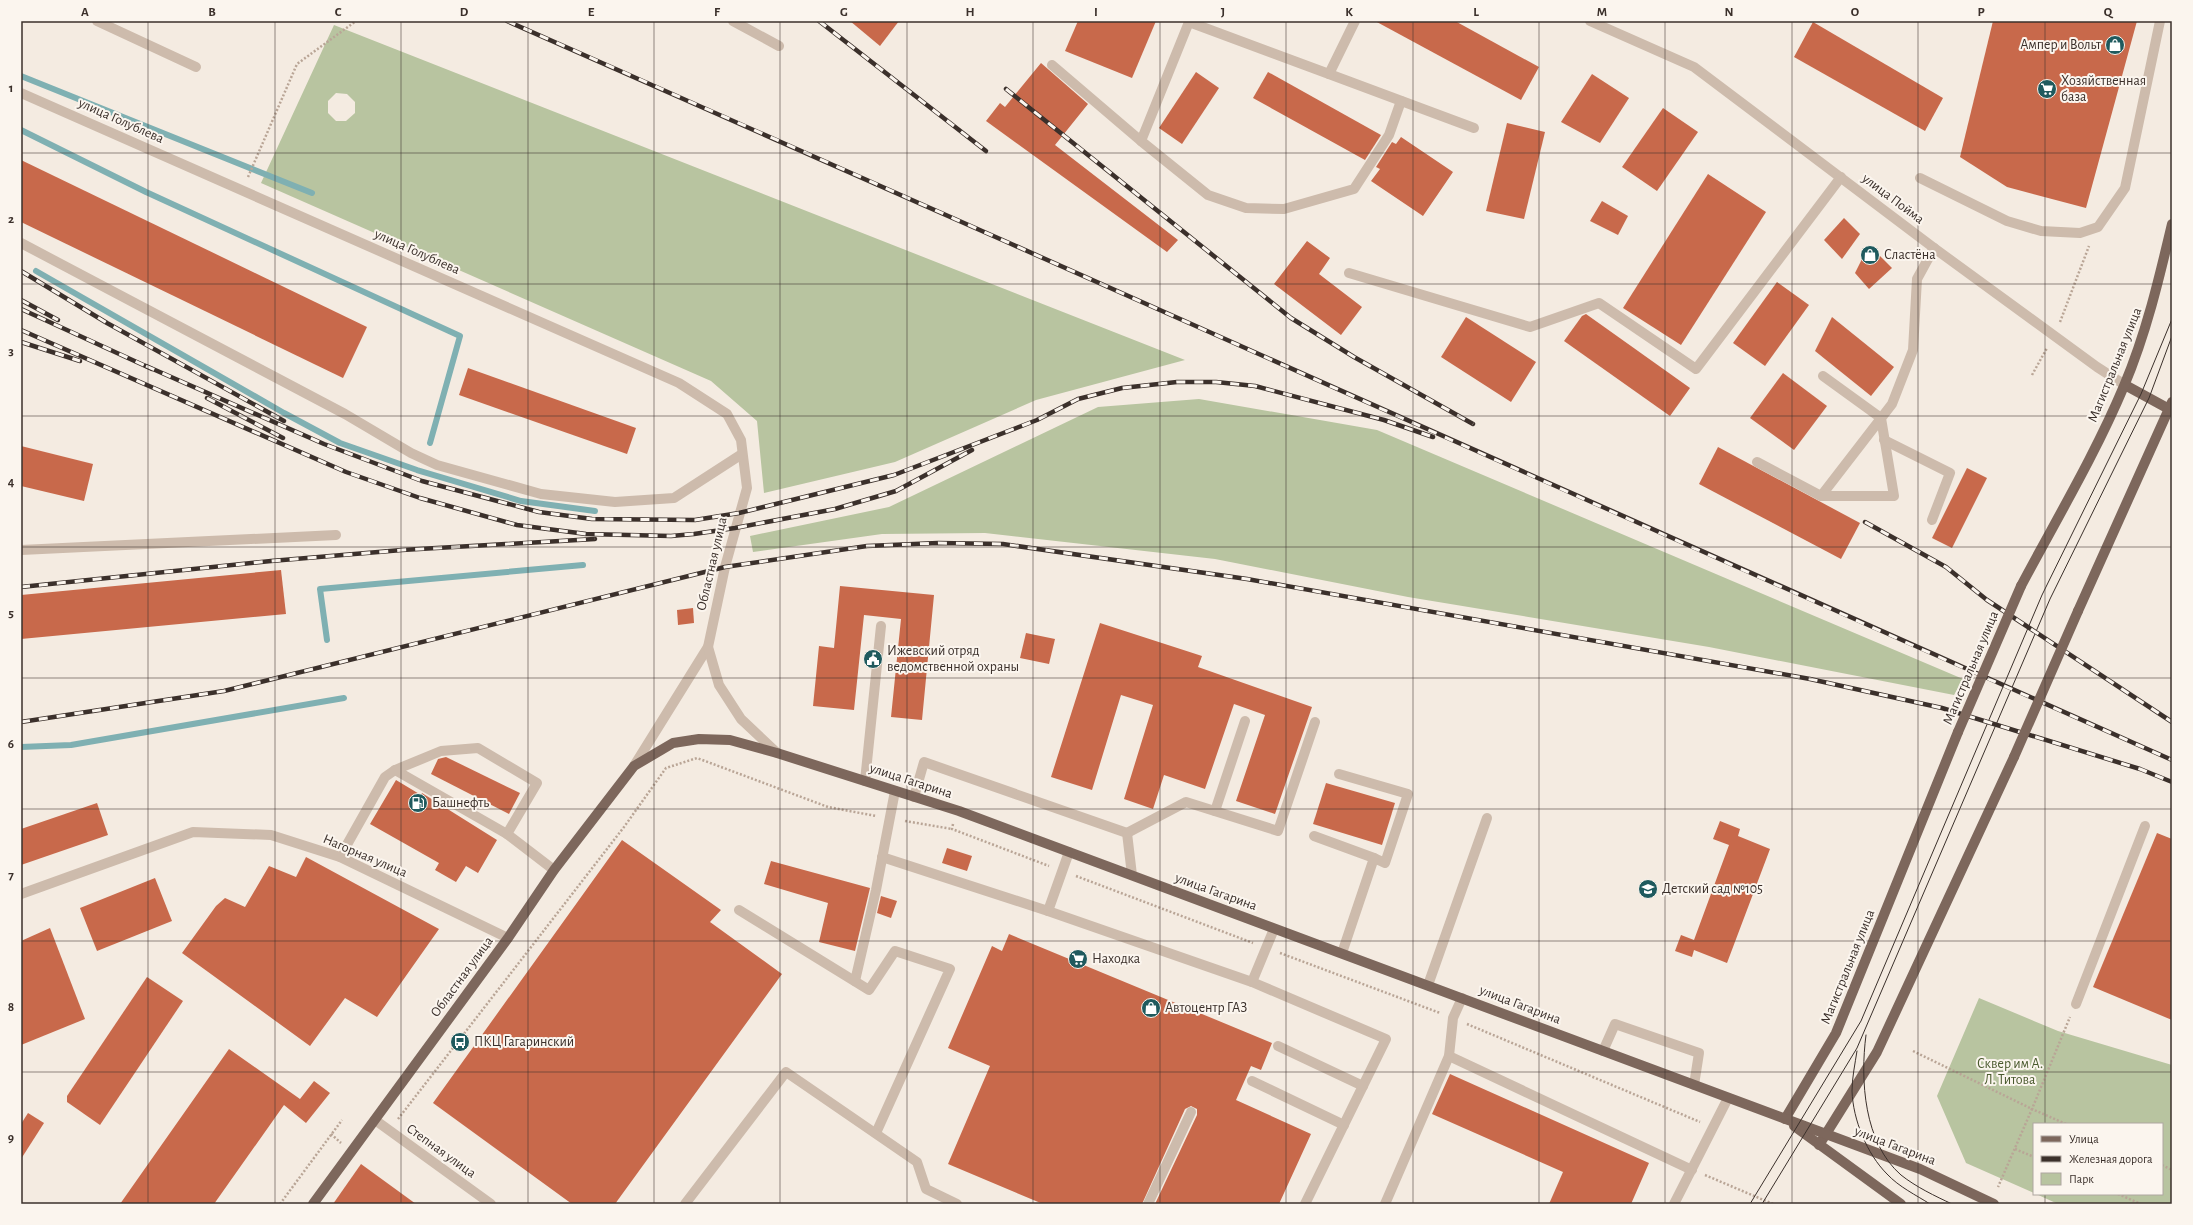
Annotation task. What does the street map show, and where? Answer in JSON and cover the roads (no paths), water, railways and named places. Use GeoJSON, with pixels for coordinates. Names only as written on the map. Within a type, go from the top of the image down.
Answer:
{"type":"FeatureCollection","features":[{"type":"Feature","properties":{"kind":"main road","name":"Магистральная улица"},"geometry":{"type":"LineString","coordinates":[[1785,1119],[1836,1033],[1958,732],[2021,586],[2111,418],[2125,385],[2153,308],[2172,224]]}},
{"type":"Feature","properties":{"kind":"main road","name":"улица Пойма"},"geometry":{"type":"LineString","coordinates":[[2125,385],[2171,407]]}},
{"type":"Feature","properties":{"kind":"main road"},"geometry":{"type":"LineString","coordinates":[[1819,1145],[1877,1052],[2014,757],[2078,611],[2171,407]]}},
{"type":"Feature","properties":{"kind":"main road","name":"улица Гагарина"},"geometry":{"type":"LineString","coordinates":[[634,766],[674,743],[698,739],[730,740],[777,753],[958,811],[1920,1169],[1994,1204]]}},
{"type":"Feature","properties":{"kind":"main road","name":"Областная улица"},"geometry":{"type":"LineString","coordinates":[[313,1204],[508,938],[554,870],[634,766]]}},
{"type":"Feature","properties":{"kind":"main road","name":"улица Гагарина"},"geometry":{"type":"LineString","coordinates":[[1785,1119],[1901,1204]]}},
{"type":"Feature","properties":{"kind":"street"},"geometry":{"type":"LineString","coordinates":[[97,21],[196,67]]}},
{"type":"Feature","properties":{"kind":"street"},"geometry":{"type":"LineString","coordinates":[[733,21],[779,46]]}},
{"type":"Feature","properties":{"kind":"street"},"geometry":{"type":"LineString","coordinates":[[1329,74],[1355,21]]}},
{"type":"Feature","properties":{"kind":"street","name":"улица Пойма"},"geometry":{"type":"LineString","coordinates":[[1590,21],[1694,67],[1841,176],[1934,248],[2097,367],[2125,385]]}},
{"type":"Feature","properties":{"kind":"street"},"geometry":{"type":"LineString","coordinates":[[1920,178],[2007,221],[2041,231],[2080,233],[2098,226],[2125,188],[2160,21]]}},
{"type":"Feature","properties":{"kind":"street"},"geometry":{"type":"LineString","coordinates":[[1141,141],[1189,22],[1474,128]]}},
{"type":"Feature","properties":{"kind":"street"},"geometry":{"type":"LineString","coordinates":[[1052,65],[1141,141],[1208,195],[1246,208],[1284,209],[1354,189],[1389,136],[1401,101]]}},
{"type":"Feature","properties":{"kind":"street","name":"улица Голублева"},"geometry":{"type":"LineString","coordinates":[[21,93],[679,384],[727,414],[741,440],[747,488]]}},
{"type":"Feature","properties":{"kind":"street"},"geometry":{"type":"LineString","coordinates":[[1349,273],[1530,327],[1599,303],[1696,369],[1841,176]]}},
{"type":"Feature","properties":{"kind":"street"},"geometry":{"type":"LineString","coordinates":[[21,243],[345,414],[411,453],[437,465],[541,494],[615,502],[674,498],[742,454]]}},
{"type":"Feature","properties":{"kind":"street"},"geometry":{"type":"LineString","coordinates":[[1821,496],[1892,404],[1913,350],[1917,279],[1934,248]]}},
{"type":"Feature","properties":{"kind":"street"},"geometry":{"type":"LineString","coordinates":[[1758,462],[1821,496],[1894,496],[1881,418],[1823,376]]}},
{"type":"Feature","properties":{"kind":"street"},"geometry":{"type":"LineString","coordinates":[[1884,440],[1950,473],[1932,520]]}},
{"type":"Feature","properties":{"kind":"street","name":"Областная улица"},"geometry":{"type":"LineString","coordinates":[[708,647],[725,567],[747,488]]}},
{"type":"Feature","properties":{"kind":"street"},"geometry":{"type":"LineString","coordinates":[[21,550],[336,535]]}},
{"type":"Feature","properties":{"kind":"street"},"geometry":{"type":"LineString","coordinates":[[864,781],[881,626]]}},
{"type":"Feature","properties":{"kind":"street"},"geometry":{"type":"LineString","coordinates":[[708,647],[719,685],[741,719],[777,753]]}},
{"type":"Feature","properties":{"kind":"street"},"geometry":{"type":"LineString","coordinates":[[634,766],[708,647]]}},
{"type":"Feature","properties":{"kind":"street"},"geometry":{"type":"LineString","coordinates":[[1215,811],[1246,721]]}},
{"type":"Feature","properties":{"kind":"street"},"geometry":{"type":"LineString","coordinates":[[914,797],[924,762],[1126,833],[1186,802],[1278,831],[1315,722]]}},
{"type":"Feature","properties":{"kind":"street"},"geometry":{"type":"LineString","coordinates":[[340,857],[385,777],[395,770],[441,751],[478,748],[537,782],[507,834]]}},
{"type":"Feature","properties":{"kind":"street"},"geometry":{"type":"LineString","coordinates":[[395,770],[507,834],[554,870]]}},
{"type":"Feature","properties":{"kind":"street"},"geometry":{"type":"LineString","coordinates":[[1314,836],[1386,862],[1408,794],[1339,774]]}},
{"type":"Feature","properties":{"kind":"street"},"geometry":{"type":"LineString","coordinates":[[855,981],[895,791]]}},
{"type":"Feature","properties":{"kind":"street"},"geometry":{"type":"LineString","coordinates":[[1428,985],[1487,818]]}},
{"type":"Feature","properties":{"kind":"street"},"geometry":{"type":"LineString","coordinates":[[2076,1004],[2145,826]]}},
{"type":"Feature","properties":{"kind":"street","name":"Нагорная улица"},"geometry":{"type":"LineString","coordinates":[[21,894],[193,832],[271,835],[340,857],[508,938]]}},
{"type":"Feature","properties":{"kind":"street"},"geometry":{"type":"LineString","coordinates":[[1126,833],[1132,875]]}},
{"type":"Feature","properties":{"kind":"street"},"geometry":{"type":"LineString","coordinates":[[1048,911],[1069,852]]}},
{"type":"Feature","properties":{"kind":"street"},"geometry":{"type":"LineString","coordinates":[[882,857],[1048,911],[1252,982],[1386,1039],[1305,1204]]}},
{"type":"Feature","properties":{"kind":"street"},"geometry":{"type":"LineString","coordinates":[[1342,954],[1374,858]]}},
{"type":"Feature","properties":{"kind":"street"},"geometry":{"type":"LineString","coordinates":[[739,910],[869,990],[896,951],[950,969],[876,1133]]}},
{"type":"Feature","properties":{"kind":"street"},"geometry":{"type":"LineString","coordinates":[[1252,982],[1274,928]]}},
{"type":"Feature","properties":{"kind":"street"},"geometry":{"type":"LineString","coordinates":[[1385,1204],[1449,1056],[1453,1018],[1462,998]]}},
{"type":"Feature","properties":{"kind":"street"},"geometry":{"type":"LineString","coordinates":[[1603,1051],[1615,1024],[1699,1053],[1694,1085]]}},
{"type":"Feature","properties":{"kind":"street"},"geometry":{"type":"LineString","coordinates":[[1278,1046],[1363,1086]]}},
{"type":"Feature","properties":{"kind":"street"},"geometry":{"type":"LineString","coordinates":[[1449,1056],[1692,1170]]}},
{"type":"Feature","properties":{"kind":"street"},"geometry":{"type":"LineString","coordinates":[[685,1204],[786,1072],[917,1162],[926,1190],[957,1204]]}},
{"type":"Feature","properties":{"kind":"street"},"geometry":{"type":"LineString","coordinates":[[1252,1082],[1344,1125]]}},
{"type":"Feature","properties":{"kind":"street"},"geometry":{"type":"LineString","coordinates":[[1674,1204],[1728,1098]]}},
{"type":"Feature","properties":{"kind":"street"},"geometry":{"type":"LineString","coordinates":[[1148,1204],[1191,1112]]}},
{"type":"Feature","properties":{"kind":"street","name":"Степная улица"},"geometry":{"type":"LineString","coordinates":[[375,1120],[491,1204]]}},
{"type":"Feature","properties":{"kind":"waterway"},"geometry":{"type":"LineString","coordinates":[[21,76],[312,193]]}},
{"type":"Feature","properties":{"kind":"waterway"},"geometry":{"type":"LineString","coordinates":[[21,130],[146,192],[460,336],[430,443]]}},
{"type":"Feature","properties":{"kind":"waterway"},"geometry":{"type":"LineString","coordinates":[[36,271],[284,413],[340,443],[417,470],[521,501],[595,511]]}},
{"type":"Feature","properties":{"kind":"waterway"},"geometry":{"type":"LineString","coordinates":[[327,640],[320,589],[583,565]]}},
{"type":"Feature","properties":{"kind":"waterway"},"geometry":{"type":"LineString","coordinates":[[21,747],[71,745],[344,698]]}},
{"type":"Feature","properties":{"kind":"tram line"},"geometry":{"type":"LineString","coordinates":[[1750,1204],[1861,1021],[2042,595],[2141,394],[2172,319]]}},
{"type":"Feature","properties":{"kind":"tram line"},"geometry":{"type":"LineString","coordinates":[[1762,1204],[1857,1048],[2050,599],[2149,398],[2172,336]]}},
{"type":"Feature","properties":{"kind":"tram line"},"geometry":{"type":"LineString","coordinates":[[1866,1035],[1864,1071],[1867,1110],[1872,1129],[1879,1146],[1889,1162],[1901,1175],[1919,1187],[1952,1204]]}},
{"type":"Feature","properties":{"kind":"tram line"},"geometry":{"type":"LineString","coordinates":[[1857,1051],[1852,1081],[1853,1102],[1858,1125],[1867,1147],[1880,1166],[1892,1179],[1930,1204]]}},
{"type":"Feature","properties":{"kind":"railway"},"geometry":{"type":"LineString","coordinates":[[507,21],[2172,760]]}},
{"type":"Feature","properties":{"kind":"railway"},"geometry":{"type":"LineString","coordinates":[[819,21],[986,151]]}},
{"type":"Feature","properties":{"kind":"railway"},"geometry":{"type":"LineString","coordinates":[[1006,89],[1291,318],[1354,357],[1473,424]]}},
{"type":"Feature","properties":{"kind":"railway"},"geometry":{"type":"LineString","coordinates":[[21,271],[107,323],[284,421]]}},
{"type":"Feature","properties":{"kind":"railway"},"geometry":{"type":"LineString","coordinates":[[21,300],[58,320]]}},
{"type":"Feature","properties":{"kind":"railway"},"geometry":{"type":"LineString","coordinates":[[21,309],[152,369]]}},
{"type":"Feature","properties":{"kind":"railway"},"geometry":{"type":"LineString","coordinates":[[21,330],[346,472],[420,498],[517,525],[586,534],[671,536],[694,534],[735,528],[835,509],[896,491],[972,450]]}},
{"type":"Feature","properties":{"kind":"railway"},"geometry":{"type":"LineString","coordinates":[[21,342],[80,361]]}},
{"type":"Feature","properties":{"kind":"railway"},"geometry":{"type":"LineString","coordinates":[[146,366],[324,444],[422,481],[539,512],[592,519],[695,520],[739,513],[894,475],[1037,420],[1078,399],[1122,388],[1177,382],[1216,382],[1255,386],[1384,420],[1433,437]]}},
{"type":"Feature","properties":{"kind":"railway"},"geometry":{"type":"LineString","coordinates":[[207,398],[283,438]]}},
{"type":"Feature","properties":{"kind":"railway"},"geometry":{"type":"LineString","coordinates":[[1865,522],[1946,567],[1987,600],[2172,722]]}},
{"type":"Feature","properties":{"kind":"railway"},"geometry":{"type":"LineString","coordinates":[[21,587],[271,561],[402,550],[595,539]]}},
{"type":"Feature","properties":{"kind":"railway"},"geometry":{"type":"LineString","coordinates":[[21,722],[224,691],[725,567],[867,546],[938,543],[1003,544],[1247,579],[1810,679],[1942,708],[2140,769],[2172,782]]}},
{"type":"Feature","properties":{"kind":"place","name":"Ампер и Вольт"},"geometry":{"type":"Point","coordinates":[2115,45]}},
{"type":"Feature","properties":{"kind":"place","name":"Хозяйственная база"},"geometry":{"type":"Point","coordinates":[2047,89]}},
{"type":"Feature","properties":{"kind":"place","name":"Сластёна"},"geometry":{"type":"Point","coordinates":[1870,255]}},
{"type":"Feature","properties":{"kind":"place","name":"Ижевский отряд ведомственной охраны"},"geometry":{"type":"Point","coordinates":[873,659]}},
{"type":"Feature","properties":{"kind":"place","name":"Башнефть"},"geometry":{"type":"Point","coordinates":[418,803]}},
{"type":"Feature","properties":{"kind":"place","name":"Детский сад №105"},"geometry":{"type":"Point","coordinates":[1648,889]}},
{"type":"Feature","properties":{"kind":"place","name":"Находка"},"geometry":{"type":"Point","coordinates":[1078,959]}},
{"type":"Feature","properties":{"kind":"place","name":"Автоцентр ГАЗ"},"geometry":{"type":"Point","coordinates":[1151,1008]}},
{"type":"Feature","properties":{"kind":"place","name":"ПКЦ Гагаринский"},"geometry":{"type":"Point","coordinates":[460,1042]}},
{"type":"Feature","properties":{"kind":"park label","name":"Сквер им А. Л. Титова"},"geometry":{"type":"Point","coordinates":[2010,1072]}}]}
